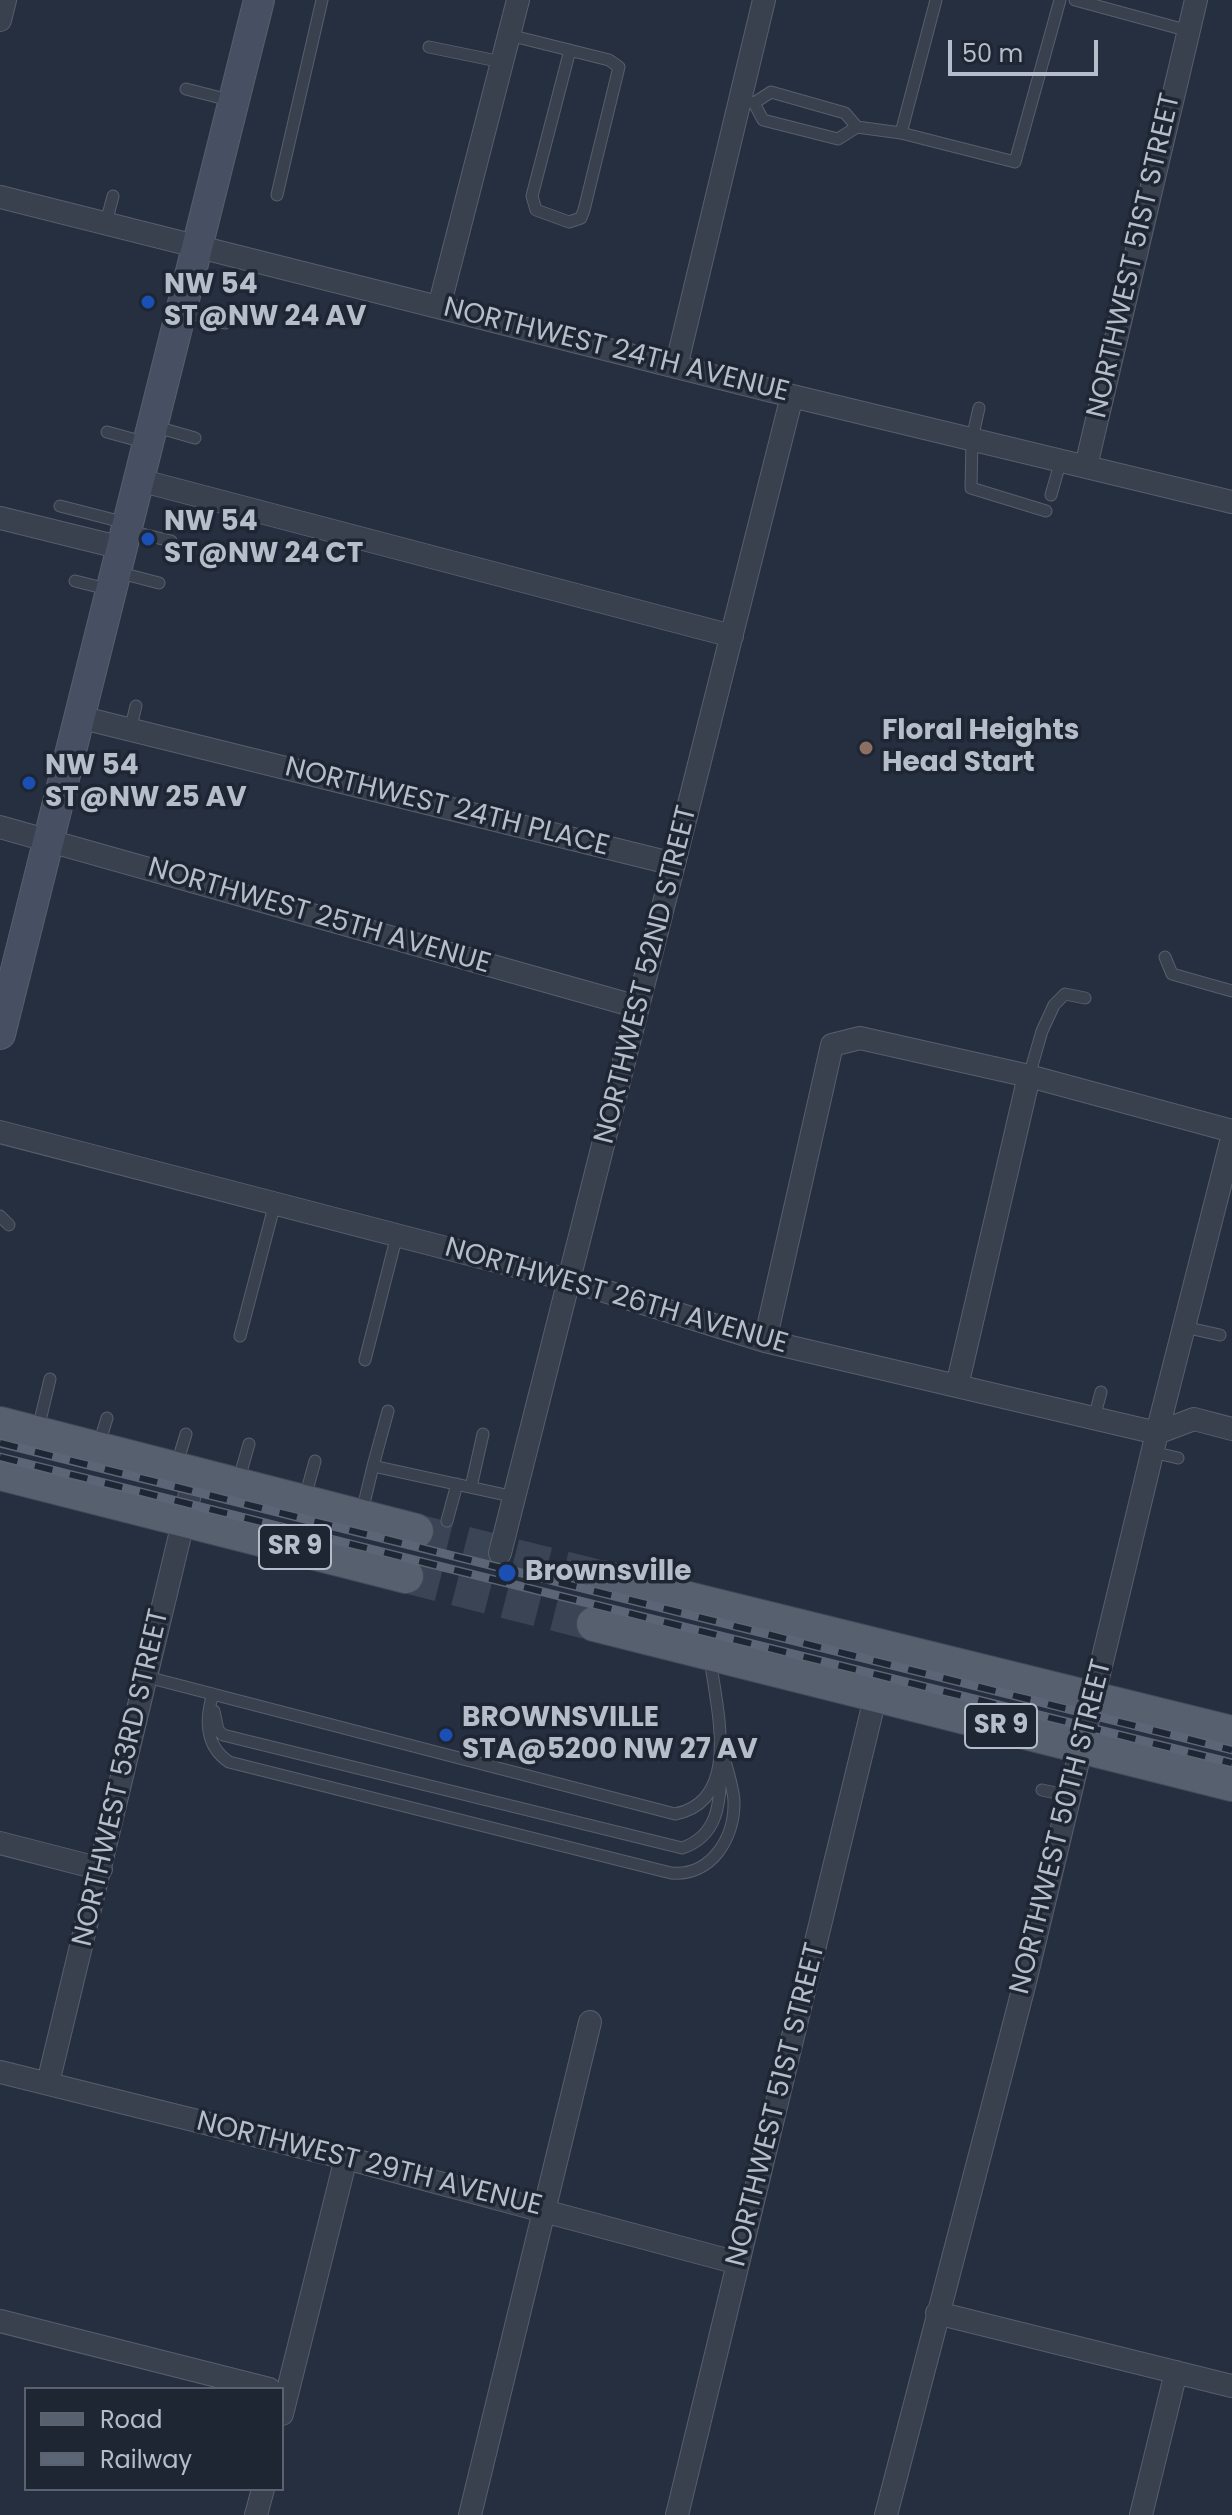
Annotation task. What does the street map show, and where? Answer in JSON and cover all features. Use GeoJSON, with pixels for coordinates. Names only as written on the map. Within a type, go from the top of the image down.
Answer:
{"type":"FeatureCollection","features":[{"type":"Feature","properties":{"kind":"main road"},"geometry":{"type":"LineString","coordinates":[[0,1034],[259,0]]}},
{"type":"Feature","properties":{"kind":"main road","name":"SR 9"},"geometry":{"type":"LineString","coordinates":[[0,1424],[37,1433],[102,1433],[186,1470],[361,1517],[431,1526]]}},
{"type":"Feature","properties":{"kind":"main road","name":"SR 9"},"geometry":{"type":"LineString","coordinates":[[0,1473],[406,1576]]}},
{"type":"Feature","properties":{"kind":"main road","name":"SR 9"},"geometry":{"type":"LineString","coordinates":[[603,1578],[1232,1733]]}},
{"type":"Feature","properties":{"kind":"main road"},"geometry":{"type":"LineString","coordinates":[[710,1653],[719,1620],[749,1614]]}},
{"type":"Feature","properties":{"kind":"main road","name":"SR 9"},"geometry":{"type":"LineString","coordinates":[[594,1624],[1232,1784]]}},
{"type":"Feature","properties":{"kind":"street"},"geometry":{"type":"LineString","coordinates":[[0,20],[5,0]]}},
{"type":"Feature","properties":{"kind":"street"},"geometry":{"type":"LineString","coordinates":[[439,307],[518,0]]}},
{"type":"Feature","properties":{"kind":"street"},"geometry":{"type":"LineString","coordinates":[[676,367],[747,101],[764,0]]}},
{"type":"Feature","properties":{"kind":"street","name":"NORTHWEST 51ST STREET"},"geometry":{"type":"LineString","coordinates":[[1086,466],[1196,0]]}},
{"type":"Feature","properties":{"kind":"street","name":"NORTHWEST 24TH AVENUE"},"geometry":{"type":"LineString","coordinates":[[0,197],[792,396],[1232,502]]}},
{"type":"Feature","properties":{"kind":"street","name":"NORTHWEST 52ND STREET"},"geometry":{"type":"LineString","coordinates":[[500,1553],[792,396]]}},
{"type":"Feature","properties":{"kind":"street"},"geometry":{"type":"LineString","coordinates":[[139,480],[732,636]]}},
{"type":"Feature","properties":{"kind":"street"},"geometry":{"type":"LineString","coordinates":[[0,518],[121,553]]}},
{"type":"Feature","properties":{"kind":"street","name":"NORTHWEST 24TH PLACE"},"geometry":{"type":"LineString","coordinates":[[79,717],[674,864]]}},
{"type":"Feature","properties":{"kind":"street","name":"NORTHWEST 25TH AVENUE"},"geometry":{"type":"LineString","coordinates":[[0,827],[638,1007]]}},
{"type":"Feature","properties":{"kind":"street"},"geometry":{"type":"LineString","coordinates":[[765,1341],[832,1045],[860,1038],[1029,1076],[1232,1131]]}},
{"type":"Feature","properties":{"kind":"street"},"geometry":{"type":"LineString","coordinates":[[957,1386],[1029,1076]]}},
{"type":"Feature","properties":{"kind":"street","name":"NORTHWEST 26TH AVENUE"},"geometry":{"type":"LineString","coordinates":[[0,1132],[569,1280],[765,1341],[1094,1418],[1155,1443]]}},
{"type":"Feature","properties":{"kind":"street","name":"NORTHWEST 50TH STREET"},"geometry":{"type":"LineString","coordinates":[[886,2515],[1024,1986],[1232,1138]]}},
{"type":"Feature","properties":{"kind":"street"},"geometry":{"type":"LineString","coordinates":[[1155,1443],[1194,1419],[1232,1429]]}},
{"type":"Feature","properties":{"kind":"street","name":"NORTHWEST 53RD STREET"},"geometry":{"type":"LineString","coordinates":[[48,2083],[184,1519],[186,1470]]}},
{"type":"Feature","properties":{"kind":"street","name":"NORTHWEST 51ST STREET"},"geometry":{"type":"LineString","coordinates":[[677,2515],[876,1694]]}},
{"type":"Feature","properties":{"kind":"street"},"geometry":{"type":"LineString","coordinates":[[0,1843],[101,1869]]}},
{"type":"Feature","properties":{"kind":"street"},"geometry":{"type":"LineString","coordinates":[[470,2515],[590,2022]]}},
{"type":"Feature","properties":{"kind":"street","name":"NORTHWEST 29TH AVENUE"},"geometry":{"type":"LineString","coordinates":[[0,2072],[346,2158],[738,2263]]}},
{"type":"Feature","properties":{"kind":"street"},"geometry":{"type":"LineString","coordinates":[[283,2387],[346,2158]]}},
{"type":"Feature","properties":{"kind":"street"},"geometry":{"type":"LineString","coordinates":[[937,2313],[1232,2386]]}},
{"type":"Feature","properties":{"kind":"street"},"geometry":{"type":"LineString","coordinates":[[0,2321],[243,2387]]}},
{"type":"Feature","properties":{"kind":"street"},"geometry":{"type":"LineString","coordinates":[[1141,2515],[1176,2372]]}},
{"type":"Feature","properties":{"kind":"street"},"geometry":{"type":"LineString","coordinates":[[256,2515],[262,2491]]}},
{"type":"Feature","properties":{"kind":"lane"},"geometry":{"type":"LineString","coordinates":[[277,195],[322,0]]}},
{"type":"Feature","properties":{"kind":"lane"},"geometry":{"type":"LineString","coordinates":[[901,133],[936,0]]}},
{"type":"Feature","properties":{"kind":"lane"},"geometry":{"type":"LineString","coordinates":[[857,127],[845,113],[771,92],[747,101],[763,120],[838,139],[857,127],[901,133],[1015,162],[1060,0]]}},
{"type":"Feature","properties":{"kind":"lane"},"geometry":{"type":"LineString","coordinates":[[1075,0],[1189,31]]}},
{"type":"Feature","properties":{"kind":"lane"},"geometry":{"type":"LineString","coordinates":[[509,35],[570,50],[609,60],[619,67],[584,210],[581,218],[569,222],[541,214],[533,205],[532,196],[570,50]]}},
{"type":"Feature","properties":{"kind":"lane"},"geometry":{"type":"LineString","coordinates":[[429,47],[502,62]]}},
{"type":"Feature","properties":{"kind":"lane"},"geometry":{"type":"LineString","coordinates":[[186,89],[234,101]]}},
{"type":"Feature","properties":{"kind":"lane"},"geometry":{"type":"LineString","coordinates":[[106,223],[113,196]]}},
{"type":"Feature","properties":{"kind":"lane"},"geometry":{"type":"LineString","coordinates":[[181,311],[225,323]]}},
{"type":"Feature","properties":{"kind":"lane"},"geometry":{"type":"LineString","coordinates":[[979,408],[972,439],[970,483],[974,492],[1046,511]]}},
{"type":"Feature","properties":{"kind":"lane"},"geometry":{"type":"LineString","coordinates":[[107,432],[195,438]]}},
{"type":"Feature","properties":{"kind":"lane"},"geometry":{"type":"LineString","coordinates":[[1051,495],[1061,460]]}},
{"type":"Feature","properties":{"kind":"lane"},"geometry":{"type":"LineString","coordinates":[[60,506],[159,583]]}},
{"type":"Feature","properties":{"kind":"lane"},"geometry":{"type":"LineString","coordinates":[[75,581],[121,553],[171,541]]}},
{"type":"Feature","properties":{"kind":"lane"},"geometry":{"type":"LineString","coordinates":[[130,730],[136,706]]}},
{"type":"Feature","properties":{"kind":"lane"},"geometry":{"type":"LineString","coordinates":[[1165,957],[1172,974],[1232,991]]}},
{"type":"Feature","properties":{"kind":"lane"},"geometry":{"type":"LineString","coordinates":[[1029,1076],[1054,1005],[1065,994],[1085,998]]}},
{"type":"Feature","properties":{"kind":"lane"},"geometry":{"type":"LineString","coordinates":[[240,1336],[275,1203]]}},
{"type":"Feature","properties":{"kind":"lane"},"geometry":{"type":"LineString","coordinates":[[365,1360],[397,1235]]}},
{"type":"Feature","properties":{"kind":"lane"},"geometry":{"type":"LineString","coordinates":[[1184,1327],[1220,1335]]}},
{"type":"Feature","properties":{"kind":"lane"},"geometry":{"type":"LineString","coordinates":[[37,1433],[50,1379]]}},
{"type":"Feature","properties":{"kind":"lane"},"geometry":{"type":"LineString","coordinates":[[1094,1418],[1101,1392]]}},
{"type":"Feature","properties":{"kind":"lane"},"geometry":{"type":"LineString","coordinates":[[361,1517],[388,1411]]}},
{"type":"Feature","properties":{"kind":"lane"},"geometry":{"type":"LineString","coordinates":[[186,1434],[186,1470]]}},
{"type":"Feature","properties":{"kind":"lane"},"geometry":{"type":"LineString","coordinates":[[471,1487],[483,1434]]}},
{"type":"Feature","properties":{"kind":"lane"},"geometry":{"type":"LineString","coordinates":[[1155,1443],[1178,1458]]}},
{"type":"Feature","properties":{"kind":"lane"},"geometry":{"type":"LineString","coordinates":[[238,1484],[249,1444]]}},
{"type":"Feature","properties":{"kind":"lane"},"geometry":{"type":"LineString","coordinates":[[304,1501],[315,1461]]}},
{"type":"Feature","properties":{"kind":"lane"},"geometry":{"type":"LineString","coordinates":[[373,1466],[515,1497]]}},
{"type":"Feature","properties":{"kind":"lane"},"geometry":{"type":"LineString","coordinates":[[431,1526],[457,1484]]}},
{"type":"Feature","properties":{"kind":"lane"},"geometry":{"type":"LineString","coordinates":[[213,1694],[207,1713],[208,1729],[213,1747],[229,1762],[685,1874],[710,1863],[722,1846],[734,1800],[722,1750],[710,1653]]}},
{"type":"Feature","properties":{"kind":"lane"},"geometry":{"type":"LineString","coordinates":[[147,1677],[675,1814],[692,1811],[709,1798],[722,1750]]}},
{"type":"Feature","properties":{"kind":"lane"},"geometry":{"type":"LineString","coordinates":[[213,1694],[215,1722],[223,1735],[682,1848],[704,1836],[716,1817],[720,1803],[722,1750]]}},
{"type":"Feature","properties":{"kind":"lane"},"geometry":{"type":"LineString","coordinates":[[1042,1790],[1070,1796]]}},
{"type":"Feature","properties":{"kind":"tunnel"},"geometry":{"type":"LineString","coordinates":[[416,1531],[603,1578]]}},
{"type":"Feature","properties":{"kind":"tunnel"},"geometry":{"type":"LineString","coordinates":[[406,1576],[594,1624]]}},
{"type":"Feature","properties":{"kind":"railway"},"geometry":{"type":"LineString","coordinates":[[0,1443],[1232,1750]]}},
{"type":"Feature","properties":{"kind":"railway"},"geometry":{"type":"LineString","coordinates":[[0,1457],[1232,1763]]}},
{"type":"Feature","properties":{"kind":"place","name":"NW 54 ST@NW 24 AV"},"geometry":{"type":"Point","coordinates":[148,302]}},
{"type":"Feature","properties":{"kind":"place","name":"NW 54 ST@NW 24 CT"},"geometry":{"type":"Point","coordinates":[148,539]}},
{"type":"Feature","properties":{"kind":"place","name":"Floral Heights Head Start"},"geometry":{"type":"Point","coordinates":[866,748]}},
{"type":"Feature","properties":{"kind":"place","name":"NW 54 ST@NW 25 AV"},"geometry":{"type":"Point","coordinates":[29,783]}},
{"type":"Feature","properties":{"kind":"place","name":"Brownsville"},"geometry":{"type":"Point","coordinates":[507,1573]}},
{"type":"Feature","properties":{"kind":"place","name":"BROWNSVILLE STA@5200 NW 27 AV"},"geometry":{"type":"Point","coordinates":[446,1735]}}]}
